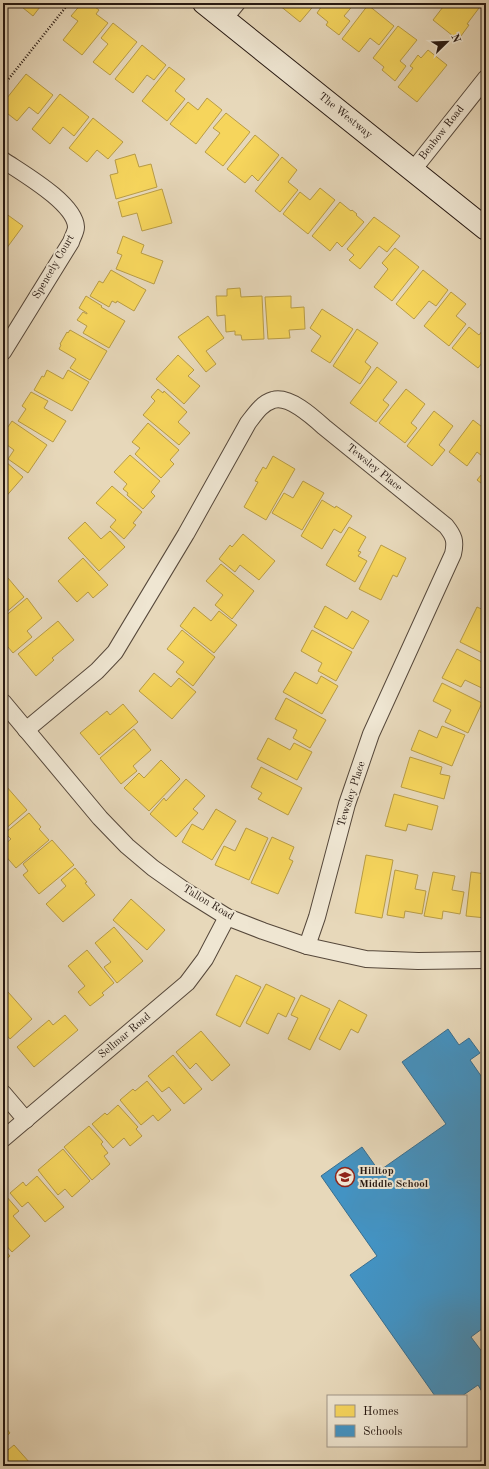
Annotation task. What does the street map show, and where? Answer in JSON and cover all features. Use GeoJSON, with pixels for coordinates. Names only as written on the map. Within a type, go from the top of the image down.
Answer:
{"type":"FeatureCollection","features":[{"type":"Feature","properties":{"kind":"main road","name":"The Westway"},"geometry":{"type":"LineString","coordinates":[[204,3],[231,11],[413,170],[486,229]]}},
{"type":"Feature","properties":{"kind":"street","name":"Benbow Road"},"geometry":{"type":"LineString","coordinates":[[413,170],[486,78]]}},
{"type":"Feature","properties":{"kind":"street","name":"Spencely Court"},"geometry":{"type":"LineString","coordinates":[[3,160],[59,199],[72,214],[76,228],[71,242],[3,352]]}},
{"type":"Feature","properties":{"kind":"street","name":"Tewsley Place"},"geometry":{"type":"LineString","coordinates":[[26,730],[97,671],[115,652],[186,534],[248,423],[259,409],[273,400],[282,399],[294,404],[312,416],[446,526],[452,534],[455,545],[450,561],[371,734],[347,804],[319,910],[307,946]]}},
{"type":"Feature","properties":{"kind":"street","name":"Tallon Road"},"geometry":{"type":"LineString","coordinates":[[3,702],[100,818],[127,846],[153,868],[227,917],[307,946],[366,959],[418,961],[486,960]]}},
{"type":"Feature","properties":{"kind":"street","name":"Sellmar Road"},"geometry":{"type":"LineString","coordinates":[[3,1139],[186,983],[205,959],[227,917]]}},
{"type":"Feature","properties":{"kind":"street"},"geometry":{"type":"LineString","coordinates":[[3,1093],[26,1120]]}},
{"type":"Feature","properties":{"kind":"path"},"geometry":{"type":"LineString","coordinates":[[3,86],[69,3]]}},
{"type":"Feature","properties":{"kind":"building: Homes"},"geometry":{"type":"Polygon","coordinates":[[[17,3],[43,3],[33,16],[17,3]]]}},
{"type":"Feature","properties":{"kind":"building: Homes"},"geometry":{"type":"Polygon","coordinates":[[[82,3],[90,3],[99,10],[96,14],[108,23],[82,55],[63,40],[78,21],[71,16],[82,3]]]}},
{"type":"Feature","properties":{"kind":"building: Homes"},"geometry":{"type":"Polygon","coordinates":[[[281,3],[316,3],[300,22],[279,5],[281,3]]]}},
{"type":"Feature","properties":{"kind":"building: Homes"},"geometry":{"type":"Polygon","coordinates":[[[324,3],[355,3],[344,16],[350,21],[339,35],[326,25],[328,22],[317,13],[324,3]]]}},
{"type":"Feature","properties":{"kind":"building: Homes"},"geometry":{"type":"Polygon","coordinates":[[[446,3],[473,3],[479,8],[467,24],[469,25],[458,40],[433,20],[446,3]]]}},
{"type":"Feature","properties":{"kind":"building: Homes"},"geometry":{"type":"Polygon","coordinates":[[[368,5],[394,26],[379,45],[370,38],[359,52],[342,39],[368,5]]]}},
{"type":"Feature","properties":{"kind":"building: Homes"},"geometry":{"type":"Polygon","coordinates":[[[113,23],[137,42],[110,75],[93,62],[108,44],[101,38],[113,23]]]}},
{"type":"Feature","properties":{"kind":"building: Homes"},"geometry":{"type":"Polygon","coordinates":[[[398,26],[417,40],[400,61],[406,66],[395,81],[382,70],[384,67],[373,58],[398,26]]]}},
{"type":"Feature","properties":{"kind":"building: Homes"},"geometry":{"type":"Polygon","coordinates":[[[142,45],[166,65],[154,80],[147,75],[133,93],[115,79],[142,45]]]}},
{"type":"Feature","properties":{"kind":"building: Homes"},"geometry":{"type":"Polygon","coordinates":[[[428,50],[447,65],[417,102],[398,87],[413,68],[410,66],[418,55],[421,58],[428,50]]]}},
{"type":"Feature","properties":{"kind":"building: Homes"},"geometry":{"type":"Polygon","coordinates":[[[3,58],[7,61],[3,66],[3,58]]]}},
{"type":"Feature","properties":{"kind":"building: Homes"},"geometry":{"type":"Polygon","coordinates":[[[169,67],[185,79],[175,91],[185,99],[167,121],[142,101],[169,67]]]}},
{"type":"Feature","properties":{"kind":"building: Homes"},"geometry":{"type":"Polygon","coordinates":[[[26,74],[53,95],[38,114],[29,107],[17,121],[3,110],[3,103],[26,74]]]}},
{"type":"Feature","properties":{"kind":"building: Homes"},"geometry":{"type":"Polygon","coordinates":[[[60,94],[89,117],[74,136],[63,127],[50,144],[32,129],[60,94]]]}},
{"type":"Feature","properties":{"kind":"building: Homes"},"geometry":{"type":"Polygon","coordinates":[[[207,98],[222,110],[196,144],[170,124],[188,102],[198,110],[207,98]]]}},
{"type":"Feature","properties":{"kind":"building: Homes"},"geometry":{"type":"Polygon","coordinates":[[[226,113],[250,132],[223,166],[205,152],[220,133],[213,128],[226,113]]]}},
{"type":"Feature","properties":{"kind":"building: Homes"},"geometry":{"type":"Polygon","coordinates":[[[93,118],[123,142],[108,159],[97,150],[87,162],[69,148],[93,118]]]}},
{"type":"Feature","properties":{"kind":"building: Homes"},"geometry":{"type":"Polygon","coordinates":[[[255,135],[279,155],[258,181],[252,175],[245,183],[227,169],[255,135]]]}},
{"type":"Feature","properties":{"kind":"building: Homes"},"geometry":{"type":"Polygon","coordinates":[[[486,140],[486,150],[481,146],[486,140]]]}},
{"type":"Feature","properties":{"kind":"building: Homes"},"geometry":{"type":"Polygon","coordinates":[[[135,154],[139,167],[151,164],[157,187],[116,199],[110,175],[118,173],[115,160],[135,154]]]}},
{"type":"Feature","properties":{"kind":"building: Homes"},"geometry":{"type":"Polygon","coordinates":[[[282,157],[297,170],[288,182],[298,190],[280,212],[255,191],[282,157]]]}},
{"type":"Feature","properties":{"kind":"building: Homes"},"geometry":{"type":"Polygon","coordinates":[[[320,188],[335,200],[308,234],[283,214],[300,192],[310,200],[320,188]]]}},
{"type":"Feature","properties":{"kind":"building: Homes"},"geometry":{"type":"Polygon","coordinates":[[[162,189],[172,223],[142,231],[137,213],[122,217],[118,202],[162,189]]]}},
{"type":"Feature","properties":{"kind":"building: Homes"},"geometry":{"type":"Polygon","coordinates":[[[340,202],[357,214],[356,215],[364,222],[342,247],[337,242],[330,251],[312,236],[340,202]]]}},
{"type":"Feature","properties":{"kind":"building: Homes"},"geometry":{"type":"Polygon","coordinates":[[[5,213],[23,226],[6,249],[3,246],[3,215],[5,213]]]}},
{"type":"Feature","properties":{"kind":"building: Homes"},"geometry":{"type":"Polygon","coordinates":[[[374,217],[400,236],[387,252],[379,246],[360,269],[349,260],[354,255],[347,249],[374,217]]]}},
{"type":"Feature","properties":{"kind":"building: Homes"},"geometry":{"type":"Polygon","coordinates":[[[123,236],[144,245],[141,253],[163,261],[154,284],[116,269],[122,255],[117,253],[123,236]]]}},
{"type":"Feature","properties":{"kind":"building: Homes"},"geometry":{"type":"Polygon","coordinates":[[[395,248],[419,267],[392,301],[374,287],[388,269],[382,263],[395,248]]]}},
{"type":"Feature","properties":{"kind":"building: Homes"},"geometry":{"type":"Polygon","coordinates":[[[111,270],[146,290],[134,311],[117,301],[116,303],[112,301],[109,307],[90,296],[99,281],[103,283],[111,270]]]}},
{"type":"Feature","properties":{"kind":"building: Homes"},"geometry":{"type":"Polygon","coordinates":[[[423,270],[448,290],[436,306],[429,301],[414,319],[396,304],[423,270]]]}},
{"type":"Feature","properties":{"kind":"building: Homes"},"geometry":{"type":"Polygon","coordinates":[[[240,288],[241,297],[262,296],[264,339],[242,340],[241,335],[235,335],[235,331],[226,332],[225,315],[217,316],[216,296],[227,296],[227,289],[240,288]]]}},
{"type":"Feature","properties":{"kind":"building: Homes"},"geometry":{"type":"Polygon","coordinates":[[[451,292],[466,304],[456,316],[466,324],[449,346],[424,326],[451,292]]]}},
{"type":"Feature","properties":{"kind":"building: Homes"},"geometry":{"type":"Polygon","coordinates":[[[86,296],[125,321],[109,348],[83,333],[87,326],[77,320],[83,312],[87,314],[79,308],[86,296]]]}},
{"type":"Feature","properties":{"kind":"building: Homes"},"geometry":{"type":"Polygon","coordinates":[[[291,296],[291,308],[304,307],[305,329],[289,330],[290,338],[268,339],[265,297],[291,296]]]}},
{"type":"Feature","properties":{"kind":"building: Homes"},"geometry":{"type":"Polygon","coordinates":[[[322,309],[353,329],[330,363],[311,351],[321,336],[310,328],[322,309]]]}},
{"type":"Feature","properties":{"kind":"building: Homes"},"geometry":{"type":"Polygon","coordinates":[[[208,316],[224,338],[206,351],[216,364],[206,372],[178,337],[208,316]]]}},
{"type":"Feature","properties":{"kind":"building: Homes"},"geometry":{"type":"Polygon","coordinates":[[[486,326],[486,358],[478,368],[452,348],[469,327],[479,335],[486,326]]]}},
{"type":"Feature","properties":{"kind":"building: Homes"},"geometry":{"type":"Polygon","coordinates":[[[357,329],[378,343],[365,362],[371,367],[360,384],[333,366],[357,329]]]}},
{"type":"Feature","properties":{"kind":"building: Homes"},"geometry":{"type":"Polygon","coordinates":[[[70,330],[107,351],[90,380],[70,368],[76,359],[59,349],[60,344],[67,332],[68,333],[70,330]]]}},
{"type":"Feature","properties":{"kind":"building: Homes"},"geometry":{"type":"Polygon","coordinates":[[[178,355],[194,370],[188,376],[200,386],[184,404],[156,379],[178,355]]]}},
{"type":"Feature","properties":{"kind":"building: Homes"},"geometry":{"type":"Polygon","coordinates":[[[377,367],[397,382],[383,400],[389,405],[376,422],[350,403],[377,367]]]}},
{"type":"Feature","properties":{"kind":"building: Homes"},"geometry":{"type":"Polygon","coordinates":[[[486,369],[486,377],[482,374],[486,369]]]}},
{"type":"Feature","properties":{"kind":"building: Homes"},"geometry":{"type":"Polygon","coordinates":[[[47,370],[63,379],[68,370],[89,382],[72,411],[34,390],[42,376],[44,377],[47,370]]]}},
{"type":"Feature","properties":{"kind":"building: Homes"},"geometry":{"type":"Polygon","coordinates":[[[158,389],[163,393],[164,391],[187,412],[178,422],[190,433],[179,445],[143,415],[155,401],[151,397],[158,389]]]}},
{"type":"Feature","properties":{"kind":"building: Homes"},"geometry":{"type":"Polygon","coordinates":[[[406,389],[425,404],[411,423],[417,428],[405,443],[379,423],[406,389]]]}},
{"type":"Feature","properties":{"kind":"building: Homes"},"geometry":{"type":"Polygon","coordinates":[[[31,392],[48,401],[44,408],[66,421],[53,442],[18,421],[26,409],[22,406],[31,392]]]}},
{"type":"Feature","properties":{"kind":"building: Homes"},"geometry":{"type":"Polygon","coordinates":[[[434,411],[453,426],[439,445],[445,450],[432,466],[407,446],[434,411]]]}},
{"type":"Feature","properties":{"kind":"building: Homes"},"geometry":{"type":"Polygon","coordinates":[[[473,420],[486,430],[486,459],[477,452],[467,466],[449,452],[473,420]]]}},
{"type":"Feature","properties":{"kind":"building: Homes"},"geometry":{"type":"Polygon","coordinates":[[[12,421],[47,445],[28,473],[8,459],[14,450],[3,442],[3,434],[12,421]]]}},
{"type":"Feature","properties":{"kind":"building: Homes"},"geometry":{"type":"Polygon","coordinates":[[[148,423],[179,450],[170,460],[174,464],[161,478],[135,454],[140,448],[132,442],[148,423]]]}},
{"type":"Feature","properties":{"kind":"building: Homes"},"geometry":{"type":"Polygon","coordinates":[[[130,455],[160,481],[151,492],[155,496],[143,509],[127,495],[128,493],[123,489],[127,484],[114,472],[130,455]]]}},
{"type":"Feature","properties":{"kind":"building: Homes"},"geometry":{"type":"Polygon","coordinates":[[[273,456],[295,469],[266,520],[244,507],[258,482],[255,481],[263,467],[266,469],[273,456]]]}},
{"type":"Feature","properties":{"kind":"building: Homes"},"geometry":{"type":"Polygon","coordinates":[[[5,461],[23,477],[3,500],[3,463],[5,461]]]}},
{"type":"Feature","properties":{"kind":"building: Homes"},"geometry":{"type":"Polygon","coordinates":[[[486,469],[486,487],[477,480],[486,469]]]}},
{"type":"Feature","properties":{"kind":"building: Homes"},"geometry":{"type":"Polygon","coordinates":[[[303,481],[324,493],[302,530],[272,513],[284,493],[293,498],[303,481]]]}},
{"type":"Feature","properties":{"kind":"building: Homes"},"geometry":{"type":"Polygon","coordinates":[[[112,486],[142,512],[133,523],[136,525],[124,539],[110,527],[116,520],[96,503],[112,486]]]}},
{"type":"Feature","properties":{"kind":"building: Homes"},"geometry":{"type":"Polygon","coordinates":[[[322,500],[335,508],[336,506],[352,516],[341,533],[334,529],[322,549],[301,536],[322,500]]]}},
{"type":"Feature","properties":{"kind":"building: Homes"},"geometry":{"type":"Polygon","coordinates":[[[85,522],[101,539],[110,531],[125,547],[99,571],[68,538],[85,522]]]}},
{"type":"Feature","properties":{"kind":"building: Homes"},"geometry":{"type":"Polygon","coordinates":[[[349,527],[366,537],[358,551],[361,552],[358,556],[367,561],[355,582],[326,565],[349,527]]]}},
{"type":"Feature","properties":{"kind":"building: Homes"},"geometry":{"type":"Polygon","coordinates":[[[243,534],[275,561],[259,580],[240,565],[235,572],[219,559],[230,545],[232,547],[243,534]]]}},
{"type":"Feature","properties":{"kind":"building: Homes"},"geometry":{"type":"Polygon","coordinates":[[[381,545],[406,558],[397,577],[393,575],[381,600],[359,589],[381,545]]]}},
{"type":"Feature","properties":{"kind":"building: Homes"},"geometry":{"type":"Polygon","coordinates":[[[83,558],[108,585],[93,598],[88,592],[77,602],[58,581],[83,558]]]}},
{"type":"Feature","properties":{"kind":"building: Homes"},"geometry":{"type":"Polygon","coordinates":[[[221,564],[254,591],[232,619],[215,605],[223,595],[206,581],[221,564]]]}},
{"type":"Feature","properties":{"kind":"building: Homes"},"geometry":{"type":"Polygon","coordinates":[[[8,578],[24,597],[3,615],[3,583],[8,578]]]}},
{"type":"Feature","properties":{"kind":"building: Homes"},"geometry":{"type":"Polygon","coordinates":[[[27,598],[42,618],[27,631],[32,637],[13,653],[3,641],[3,618],[27,598]]]}},
{"type":"Feature","properties":{"kind":"building: Homes"},"geometry":{"type":"Polygon","coordinates":[[[325,606],[347,619],[352,611],[369,621],[353,649],[314,627],[325,606]]]}},
{"type":"Feature","properties":{"kind":"building: Homes"},"geometry":{"type":"Polygon","coordinates":[[[194,607],[211,621],[219,611],[237,625],[214,653],[180,626],[194,607]]]}},
{"type":"Feature","properties":{"kind":"building: Homes"},"geometry":{"type":"Polygon","coordinates":[[[477,607],[486,611],[486,655],[460,642],[477,607]]]}},
{"type":"Feature","properties":{"kind":"building: Homes"},"geometry":{"type":"Polygon","coordinates":[[[58,621],[74,640],[52,658],[54,660],[36,676],[18,654],[58,621]]]}},
{"type":"Feature","properties":{"kind":"building: Homes"},"geometry":{"type":"Polygon","coordinates":[[[182,630],[215,657],[193,686],[176,672],[184,662],[167,649],[182,630]]]}},
{"type":"Feature","properties":{"kind":"building: Homes"},"geometry":{"type":"Polygon","coordinates":[[[312,630],[352,652],[336,681],[318,671],[322,663],[301,651],[312,630]]]}},
{"type":"Feature","properties":{"kind":"building: Homes"},"geometry":{"type":"Polygon","coordinates":[[[457,649],[486,664],[486,690],[465,680],[461,687],[442,678],[457,649]]]}},
{"type":"Feature","properties":{"kind":"building: Homes"},"geometry":{"type":"Polygon","coordinates":[[[295,672],[317,684],[321,676],[338,686],[322,714],[283,692],[295,672]]]}},
{"type":"Feature","properties":{"kind":"building: Homes"},"geometry":{"type":"Polygon","coordinates":[[[154,673],[171,687],[179,678],[196,692],[172,719],[139,691],[154,673]]]}},
{"type":"Feature","properties":{"kind":"building: Homes"},"geometry":{"type":"Polygon","coordinates":[[[442,683],[482,703],[468,733],[445,722],[451,710],[433,701],[442,683]]]}},
{"type":"Feature","properties":{"kind":"building: Homes"},"geometry":{"type":"Polygon","coordinates":[[[286,698],[326,720],[310,748],[293,738],[297,730],[275,719],[286,698]]]}},
{"type":"Feature","properties":{"kind":"building: Homes"},"geometry":{"type":"Polygon","coordinates":[[[123,704],[138,722],[99,755],[80,733],[107,711],[110,715],[123,704]]]}},
{"type":"Feature","properties":{"kind":"building: Homes"},"geometry":{"type":"Polygon","coordinates":[[[442,726],[465,735],[452,766],[411,750],[419,730],[437,738],[442,726]]]}},
{"type":"Feature","properties":{"kind":"building: Homes"},"geometry":{"type":"Polygon","coordinates":[[[134,729],[151,750],[133,766],[137,771],[121,784],[100,758],[134,729]]]}},
{"type":"Feature","properties":{"kind":"building: Homes"},"geometry":{"type":"Polygon","coordinates":[[[268,738],[290,750],[294,743],[312,752],[297,780],[257,759],[268,738]]]}},
{"type":"Feature","properties":{"kind":"building: Homes"},"geometry":{"type":"Polygon","coordinates":[[[410,757],[442,767],[440,774],[450,776],[444,799],[401,787],[410,757]]]}},
{"type":"Feature","properties":{"kind":"building: Homes"},"geometry":{"type":"Polygon","coordinates":[[[161,760],[180,779],[149,811],[124,788],[139,773],[144,778],[161,760]]]}},
{"type":"Feature","properties":{"kind":"building: Homes"},"geometry":{"type":"Polygon","coordinates":[[[261,767],[302,788],[288,815],[258,799],[262,793],[251,787],[261,767]]]}},
{"type":"Feature","properties":{"kind":"building: Homes"},"geometry":{"type":"Polygon","coordinates":[[[186,779],[205,796],[193,809],[198,813],[176,837],[150,814],[164,798],[166,801],[186,779]]]}},
{"type":"Feature","properties":{"kind":"building: Homes"},"geometry":{"type":"Polygon","coordinates":[[[6,786],[27,810],[3,831],[3,788],[6,786]]]}},
{"type":"Feature","properties":{"kind":"building: Homes"},"geometry":{"type":"Polygon","coordinates":[[[394,794],[438,806],[432,830],[408,824],[406,831],[385,826],[394,794]]]}},
{"type":"Feature","properties":{"kind":"building: Homes"},"geometry":{"type":"Polygon","coordinates":[[[216,809],[236,821],[212,860],[182,842],[192,824],[203,830],[216,809]]]}},
{"type":"Feature","properties":{"kind":"building: Homes"},"geometry":{"type":"Polygon","coordinates":[[[29,813],[41,827],[39,829],[49,840],[16,868],[3,853],[3,846],[11,839],[5,833],[29,813]]]}},
{"type":"Feature","properties":{"kind":"building: Homes"},"geometry":{"type":"Polygon","coordinates":[[[246,828],[268,838],[249,880],[215,865],[224,846],[235,851],[246,828]]]}},
{"type":"Feature","properties":{"kind":"building: Homes"},"geometry":{"type":"Polygon","coordinates":[[[272,837],[294,847],[289,859],[293,861],[278,894],[251,883],[272,837]]]}},
{"type":"Feature","properties":{"kind":"building: Homes"},"geometry":{"type":"Polygon","coordinates":[[[52,840],[74,865],[39,894],[23,875],[28,871],[23,864],[52,840]]]}},
{"type":"Feature","properties":{"kind":"building: Homes"},"geometry":{"type":"Polygon","coordinates":[[[366,855],[393,860],[382,918],[355,913],[366,855]]]}},
{"type":"Feature","properties":{"kind":"building: Homes"},"geometry":{"type":"Polygon","coordinates":[[[75,868],[87,882],[85,883],[95,895],[63,922],[46,904],[66,886],[61,880],[75,868]]]}},
{"type":"Feature","properties":{"kind":"building: Homes"},"geometry":{"type":"Polygon","coordinates":[[[395,870],[418,875],[415,889],[426,891],[422,914],[405,911],[404,918],[387,915],[395,870]]]}},
{"type":"Feature","properties":{"kind":"building: Homes"},"geometry":{"type":"Polygon","coordinates":[[[433,872],[455,876],[452,890],[464,892],[460,914],[443,911],[442,919],[424,916],[433,872]]]}},
{"type":"Feature","properties":{"kind":"building: Homes"},"geometry":{"type":"Polygon","coordinates":[[[471,872],[486,874],[486,918],[466,916],[471,872]]]}},
{"type":"Feature","properties":{"kind":"building: Homes"},"geometry":{"type":"Polygon","coordinates":[[[131,899],[165,930],[147,950],[113,920],[131,899]]]}},
{"type":"Feature","properties":{"kind":"building: Homes"},"geometry":{"type":"Polygon","coordinates":[[[114,927],[143,961],[117,983],[104,967],[111,962],[95,943],[114,927]]]}},
{"type":"Feature","properties":{"kind":"building: Homes"},"geometry":{"type":"Polygon","coordinates":[[[87,950],[114,983],[102,993],[104,995],[90,1006],[78,992],[85,986],[68,966],[87,950]]]}},
{"type":"Feature","properties":{"kind":"building: Homes"},"geometry":{"type":"Polygon","coordinates":[[[236,975],[261,987],[240,1027],[216,1015],[236,975]]]}},
{"type":"Feature","properties":{"kind":"building: Homes"},"geometry":{"type":"Polygon","coordinates":[[[266,984],[295,998],[286,1017],[278,1013],[268,1034],[246,1023],[266,984]]]}},
{"type":"Feature","properties":{"kind":"building: Homes"},"geometry":{"type":"Polygon","coordinates":[[[8,992],[32,1019],[10,1039],[3,1031],[3,996],[8,992]]]}},
{"type":"Feature","properties":{"kind":"building: Homes"},"geometry":{"type":"Polygon","coordinates":[[[301,995],[330,1009],[310,1050],[288,1039],[298,1018],[291,1015],[301,995]]]}},
{"type":"Feature","properties":{"kind":"building: Homes"},"geometry":{"type":"Polygon","coordinates":[[[339,1000],[367,1015],[358,1033],[351,1029],[340,1050],[319,1039],[339,1000]]]}},
{"type":"Feature","properties":{"kind":"building: Homes"},"geometry":{"type":"Polygon","coordinates":[[[65,1015],[78,1030],[34,1067],[17,1047],[49,1020],[53,1025],[65,1015]]]}},
{"type":"Feature","properties":{"kind":"building: Homes"},"geometry":{"type":"Polygon","coordinates":[[[201,1031],[230,1065],[212,1081],[196,1063],[190,1069],[176,1052],[201,1031]]]}},
{"type":"Feature","properties":{"kind":"building: Homes"},"geometry":{"type":"Polygon","coordinates":[[[173,1055],[202,1089],[184,1104],[169,1087],[162,1092],[148,1076],[173,1055]]]}},
{"type":"Feature","properties":{"kind":"building: Homes"},"geometry":{"type":"Polygon","coordinates":[[[147,1081],[171,1110],[158,1121],[153,1115],[141,1125],[120,1100],[133,1089],[135,1091],[147,1081]]]}},
{"type":"Feature","properties":{"kind":"building: Homes"},"geometry":{"type":"Polygon","coordinates":[[[118,1105],[138,1127],[136,1129],[142,1136],[130,1146],[124,1138],[113,1148],[92,1124],[105,1113],[107,1115],[118,1105]]]}},
{"type":"Feature","properties":{"kind":"building: Homes"},"geometry":{"type":"Polygon","coordinates":[[[89,1126],[103,1142],[101,1144],[108,1153],[104,1156],[110,1164],[92,1180],[64,1147],[89,1126]]]}},
{"type":"Feature","properties":{"kind":"building: Homes"},"geometry":{"type":"Polygon","coordinates":[[[63,1149],[90,1181],[72,1197],[65,1189],[58,1195],[38,1170],[63,1149]]]}},
{"type":"Feature","properties":{"kind":"building: Homes"},"geometry":{"type":"Polygon","coordinates":[[[37,1176],[64,1207],[45,1222],[28,1202],[22,1207],[10,1193],[23,1182],[26,1186],[37,1176]]]}},
{"type":"Feature","properties":{"kind":"building: Homes"},"geometry":{"type":"Polygon","coordinates":[[[6,1196],[19,1211],[13,1216],[30,1236],[12,1252],[3,1242],[3,1199],[6,1196]]]}},
{"type":"Feature","properties":{"kind":"building: Homes"},"geometry":{"type":"Polygon","coordinates":[[[3,1248],[10,1256],[3,1262],[3,1248]]]}},
{"type":"Feature","properties":{"kind":"building: Homes"},"geometry":{"type":"Polygon","coordinates":[[[3,1424],[10,1433],[3,1439],[3,1424]]]}},
{"type":"Feature","properties":{"kind":"building: Homes"},"geometry":{"type":"Polygon","coordinates":[[[14,1445],[30,1463],[26,1466],[3,1466],[3,1454],[14,1445]]]}},
{"type":"Feature","properties":{"kind":"building: Schools"},"geometry":{"type":"Polygon","coordinates":[[[448,1029],[459,1045],[469,1038],[480,1053],[470,1060],[486,1083],[486,1326],[471,1337],[486,1357],[486,1394],[484,1395],[478,1385],[463,1395],[434,1395],[350,1275],[377,1256],[321,1176],[362,1147],[379,1171],[446,1124],[402,1062],[448,1029]]]}},
{"type":"Feature","properties":{"kind":"place","name":"Hilltop Middle School"},"geometry":{"type":"Point","coordinates":[345,1177]}}]}
